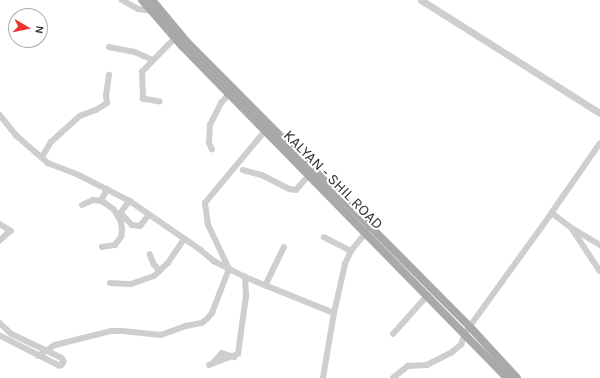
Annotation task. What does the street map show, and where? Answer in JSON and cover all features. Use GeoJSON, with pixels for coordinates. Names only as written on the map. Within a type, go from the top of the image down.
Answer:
{"type":"FeatureCollection","features":[{"type":"Feature","properties":{"kind":"main road","name":"KALYAN - SHIL ROAD"},"geometry":{"type":"LineString","coordinates":[[142,0],[155,9],[368,230],[517,378]]}},
{"type":"Feature","properties":{"kind":"main road","name":"KALYAN - SHIL ROAD"},"geometry":{"type":"LineString","coordinates":[[152,0],[155,9],[175,38],[309,175],[368,230],[428,295],[467,330],[508,378]]}},
{"type":"Feature","properties":{"kind":"street"},"geometry":{"type":"LineString","coordinates":[[122,0],[138,9],[155,9]]}},
{"type":"Feature","properties":{"kind":"street"},"geometry":{"type":"LineString","coordinates":[[421,0],[600,113]]}},
{"type":"Feature","properties":{"kind":"street"},"geometry":{"type":"LineString","coordinates":[[160,102],[143,99],[142,72],[175,38]]}},
{"type":"Feature","properties":{"kind":"street"},"geometry":{"type":"LineString","coordinates":[[109,47],[135,52],[152,60]]}},
{"type":"Feature","properties":{"kind":"street"},"geometry":{"type":"LineString","coordinates":[[42,157],[51,142],[80,116],[96,110],[107,103],[106,96],[108,75]]}},
{"type":"Feature","properties":{"kind":"street"},"geometry":{"type":"LineString","coordinates":[[212,150],[209,143],[210,125],[221,103],[229,94]]}},
{"type":"Feature","properties":{"kind":"street"},"geometry":{"type":"LineString","coordinates":[[0,116],[16,135],[48,162],[80,175],[130,201],[214,261],[244,277],[334,313]]}},
{"type":"Feature","properties":{"kind":"street"},"geometry":{"type":"LineString","coordinates":[[38,356],[55,345],[110,331],[161,335],[186,326],[202,323],[212,313],[229,269],[208,225],[205,202],[265,131]]}},
{"type":"Feature","properties":{"kind":"street"},"geometry":{"type":"LineString","coordinates":[[393,378],[408,366],[427,365],[451,354],[461,345],[467,330],[600,144]]}},
{"type":"Feature","properties":{"kind":"street"},"geometry":{"type":"LineString","coordinates":[[243,170],[262,175],[290,189],[296,190],[309,175]]}},
{"type":"Feature","properties":{"kind":"street"},"geometry":{"type":"LineString","coordinates":[[101,201],[107,189]]}},
{"type":"Feature","properties":{"kind":"street"},"geometry":{"type":"LineString","coordinates":[[82,205],[92,200],[101,201],[114,210],[121,222],[121,237],[115,245],[102,247]]}},
{"type":"Feature","properties":{"kind":"street"},"geometry":{"type":"LineString","coordinates":[[130,201],[122,213],[132,225],[140,226],[149,215]]}},
{"type":"Feature","properties":{"kind":"street"},"geometry":{"type":"LineString","coordinates":[[552,213],[572,228],[600,245]]}},
{"type":"Feature","properties":{"kind":"street"},"geometry":{"type":"LineString","coordinates":[[0,224],[11,231],[0,242]]}},
{"type":"Feature","properties":{"kind":"street"},"geometry":{"type":"LineString","coordinates":[[572,228],[600,271]]}},
{"type":"Feature","properties":{"kind":"street"},"geometry":{"type":"LineString","coordinates":[[323,378],[341,275],[351,251],[368,230]]}},
{"type":"Feature","properties":{"kind":"street"},"geometry":{"type":"LineString","coordinates":[[324,237],[351,251]]}},
{"type":"Feature","properties":{"kind":"street"},"geometry":{"type":"LineString","coordinates":[[110,283],[139,283],[154,276],[160,271],[184,239]]}},
{"type":"Feature","properties":{"kind":"street"},"geometry":{"type":"LineString","coordinates":[[265,286],[284,247]]}},
{"type":"Feature","properties":{"kind":"street"},"geometry":{"type":"LineString","coordinates":[[150,254],[154,264],[160,271]]}},
{"type":"Feature","properties":{"kind":"street"},"geometry":{"type":"LineString","coordinates":[[211,364],[234,357],[239,350],[246,296],[244,277]]}},
{"type":"Feature","properties":{"kind":"street"},"geometry":{"type":"LineString","coordinates":[[393,334],[428,295]]}},
{"type":"Feature","properties":{"kind":"street"},"geometry":{"type":"LineString","coordinates":[[0,336],[9,342],[59,366],[64,362],[62,358],[12,334],[1,326]]}},
{"type":"Feature","properties":{"kind":"street"},"geometry":{"type":"LineString","coordinates":[[9,342],[12,334]]}}]}
